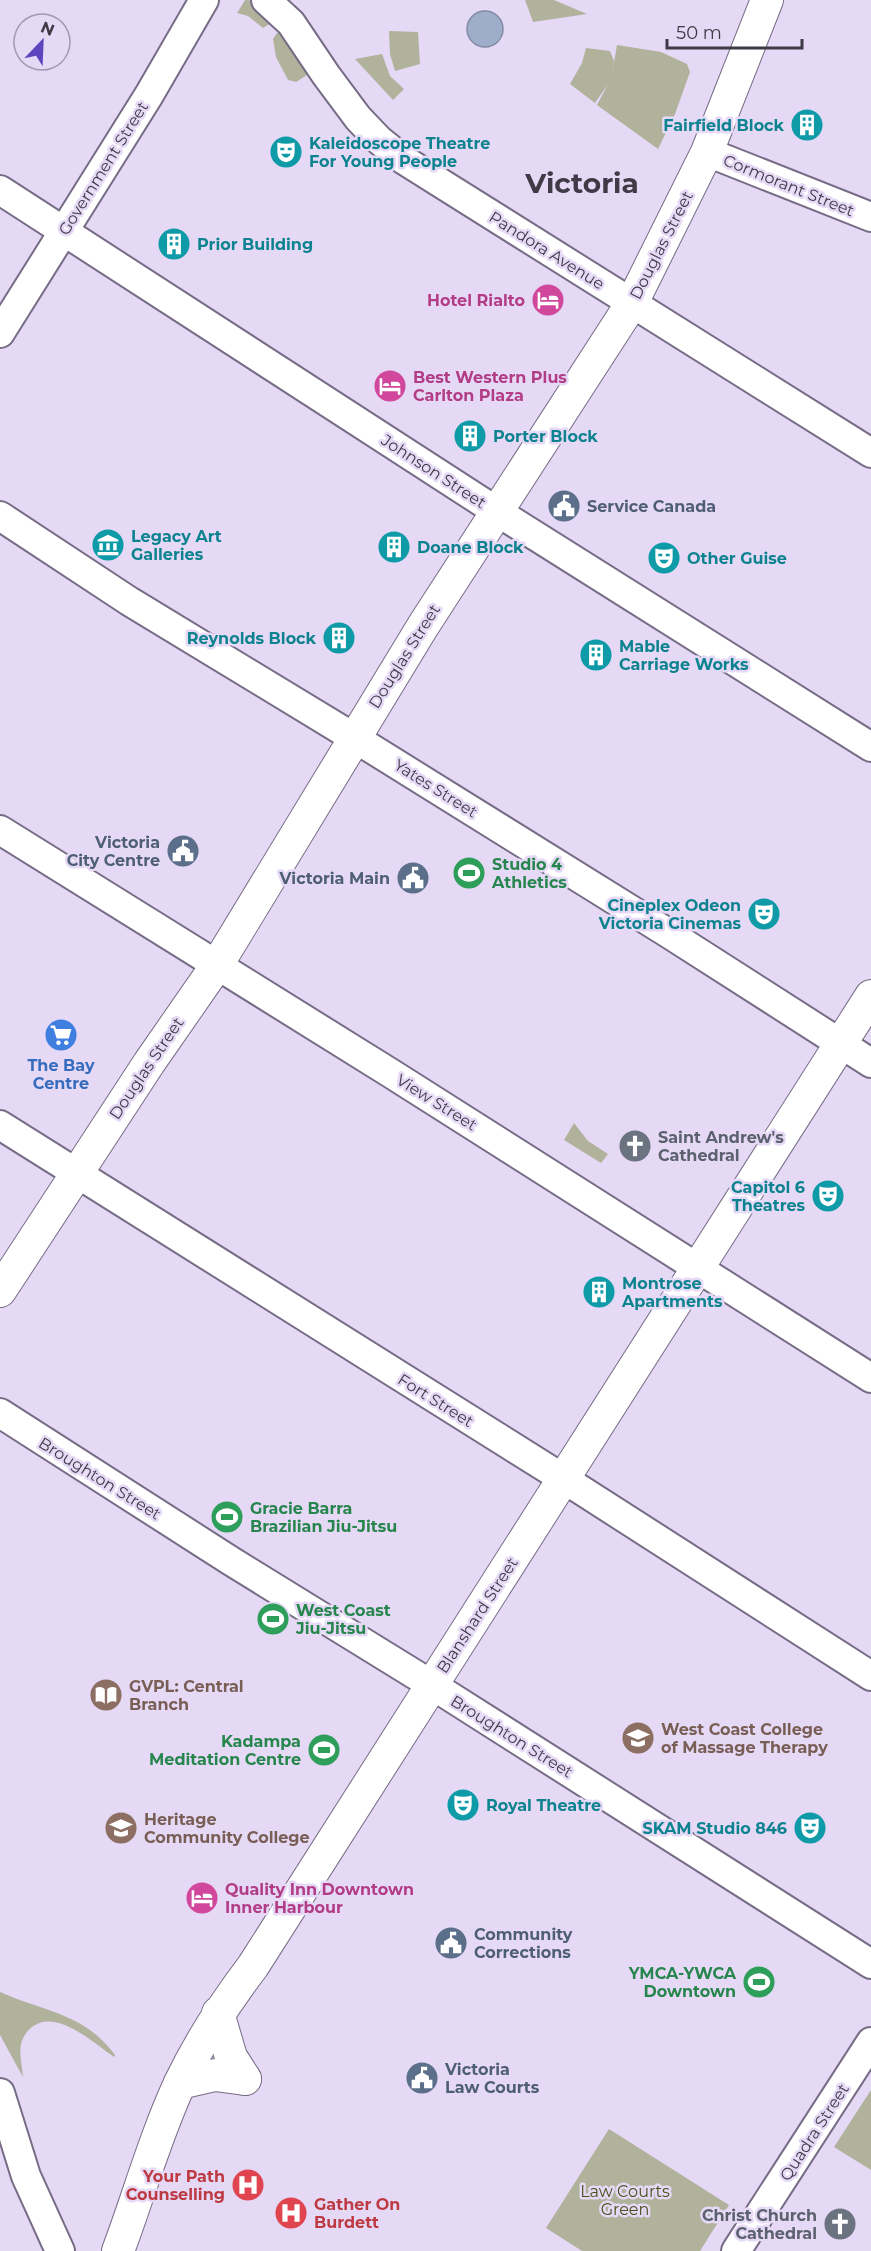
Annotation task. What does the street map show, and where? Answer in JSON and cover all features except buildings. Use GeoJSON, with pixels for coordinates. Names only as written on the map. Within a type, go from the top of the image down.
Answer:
{"type":"FeatureCollection","features":[{"type":"Feature","properties":{"kind":"main road","name":"Government Street"},"geometry":{"type":"LineString","coordinates":[[0,333],[149,94],[204,0]]}},
{"type":"Feature","properties":{"kind":"main road","name":"Pandora Avenue"},"geometry":{"type":"LineString","coordinates":[[266,0],[291,23],[358,118],[379,140],[404,160],[871,453]]}},
{"type":"Feature","properties":{"kind":"main road","name":"Douglas Street"},"geometry":{"type":"LineString","coordinates":[[0,1291],[149,1063],[217,966],[353,737],[496,511],[633,303],[707,152],[767,0]]}},
{"type":"Feature","properties":{"kind":"main road","name":"Cormorant Street"},"geometry":{"type":"LineString","coordinates":[[707,152],[871,217]]}},
{"type":"Feature","properties":{"kind":"main road","name":"Johnson Street"},"geometry":{"type":"LineString","coordinates":[[0,190],[496,511],[871,747]]}},
{"type":"Feature","properties":{"kind":"main road","name":"Yates Street"},"geometry":{"type":"LineString","coordinates":[[0,516],[129,601],[668,933],[871,1063]]}},
{"type":"Feature","properties":{"kind":"main road","name":"View Street"},"geometry":{"type":"LineString","coordinates":[[0,830],[871,1378]]}},
{"type":"Feature","properties":{"kind":"main road","name":"Blanshard Street"},"geometry":{"type":"LineString","coordinates":[[118,2251],[180,2083],[218,2013],[253,1966],[871,996]]}},
{"type":"Feature","properties":{"kind":"main road","name":"Fort Street"},"geometry":{"type":"LineString","coordinates":[[0,1125],[564,1479],[871,1676]]}},
{"type":"Feature","properties":{"kind":"main road","name":"Broughton Street"},"geometry":{"type":"LineString","coordinates":[[0,1413],[871,1964]]}},
{"type":"Feature","properties":{"kind":"main road"},"geometry":{"type":"LineString","coordinates":[[180,2083],[215,2075],[245,2079],[231,2057],[218,2013]]}},
{"type":"Feature","properties":{"kind":"main road","name":"Quadra Street"},"geometry":{"type":"LineString","coordinates":[[736,2251],[871,2042]]}},
{"type":"Feature","properties":{"kind":"main road"},"geometry":{"type":"LineString","coordinates":[[0,2093],[26,2176],[60,2251]]}},
{"type":"Feature","properties":{"kind":"green space"},"geometry":{"type":"Polygon","coordinates":[[[245,0],[249,0],[271,23],[263,28],[248,16],[237,13],[245,0]]]}},
{"type":"Feature","properties":{"kind":"green space"},"geometry":{"type":"Polygon","coordinates":[[[525,0],[554,0],[587,14],[533,22],[525,0]]]}},
{"type":"Feature","properties":{"kind":"green space"},"geometry":{"type":"Polygon","coordinates":[[[389,31],[418,32],[420,64],[395,71],[390,54],[389,31]]]}},
{"type":"Feature","properties":{"kind":"green space"},"geometry":{"type":"Polygon","coordinates":[[[277,33],[282,33],[307,71],[307,75],[296,82],[288,80],[276,57],[273,39],[277,33]]]}},
{"type":"Feature","properties":{"kind":"green space"},"geometry":{"type":"Polygon","coordinates":[[[617,45],[661,52],[687,64],[690,72],[675,114],[658,149],[597,105],[608,84],[595,103],[570,84],[582,63],[586,48],[610,51],[614,61],[612,74],[617,45]]]}},
{"type":"Feature","properties":{"kind":"green space"},"geometry":{"type":"Polygon","coordinates":[[[382,54],[390,76],[404,89],[393,100],[355,59],[382,54]]]}},
{"type":"Feature","properties":{"kind":"green space"},"geometry":{"type":"Polygon","coordinates":[[[574,1123],[588,1141],[608,1154],[601,1163],[564,1140],[574,1123]]]}},
{"type":"Feature","properties":{"kind":"green space"},"geometry":{"type":"Polygon","coordinates":[[[0,1992],[77,2022],[103,2041],[115,2055],[114,2057],[76,2030],[55,2022],[44,2022],[30,2029],[22,2041],[20,2052],[23,2077],[0,2035],[0,1992]]]}},
{"type":"Feature","properties":{"kind":"green space"},"geometry":{"type":"Polygon","coordinates":[[[871,2090],[871,2170],[834,2147],[871,2090]]]}},
{"type":"Feature","properties":{"kind":"green space","name":"Law Courts Green"},"geometry":{"type":"Polygon","coordinates":[[[609,2129],[729,2205],[700,2251],[582,2251],[546,2228],[609,2129]]]}},
{"type":"Feature","properties":{"kind":"water"},"geometry":{"type":"Polygon","coordinates":[[[485,11],[498,16],[503,29],[498,42],[485,47],[472,42],[467,29],[472,16],[485,11]]]}},
{"type":"Feature","properties":{"kind":"place","name":"Fairfield Block"},"geometry":{"type":"Point","coordinates":[807,125]}},
{"type":"Feature","properties":{"kind":"place","name":"Kaleidoscope Theatre For Young People"},"geometry":{"type":"Point","coordinates":[286,152]}},
{"type":"Feature","properties":{"kind":"place","name":"Prior Building"},"geometry":{"type":"Point","coordinates":[174,244]}},
{"type":"Feature","properties":{"kind":"place","name":"Hotel Rialto"},"geometry":{"type":"Point","coordinates":[548,300]}},
{"type":"Feature","properties":{"kind":"place","name":"Best Western Plus Carlton Plaza"},"geometry":{"type":"Point","coordinates":[390,386]}},
{"type":"Feature","properties":{"kind":"place","name":"Porter Block"},"geometry":{"type":"Point","coordinates":[470,436]}},
{"type":"Feature","properties":{"kind":"place","name":"Service Canada"},"geometry":{"type":"Point","coordinates":[564,506]}},
{"type":"Feature","properties":{"kind":"place","name":"Legacy Art Galleries"},"geometry":{"type":"Point","coordinates":[108,545]}},
{"type":"Feature","properties":{"kind":"place","name":"Doane Block"},"geometry":{"type":"Point","coordinates":[394,547]}},
{"type":"Feature","properties":{"kind":"place","name":"Other Guise"},"geometry":{"type":"Point","coordinates":[664,558]}},
{"type":"Feature","properties":{"kind":"place","name":"Reynolds Block"},"geometry":{"type":"Point","coordinates":[339,638]}},
{"type":"Feature","properties":{"kind":"place","name":"Mable Carriage Works"},"geometry":{"type":"Point","coordinates":[596,655]}},
{"type":"Feature","properties":{"kind":"place","name":"Victoria City Centre"},"geometry":{"type":"Point","coordinates":[183,851]}},
{"type":"Feature","properties":{"kind":"place","name":"Studio 4 Athletics"},"geometry":{"type":"Point","coordinates":[469,873]}},
{"type":"Feature","properties":{"kind":"place","name":"Victoria Main"},"geometry":{"type":"Point","coordinates":[413,878]}},
{"type":"Feature","properties":{"kind":"place","name":"Cineplex Odeon Victoria Cinemas"},"geometry":{"type":"Point","coordinates":[764,914]}},
{"type":"Feature","properties":{"kind":"place","name":"The Bay Centre"},"geometry":{"type":"Point","coordinates":[61,1035]}},
{"type":"Feature","properties":{"kind":"place","name":"Saint Andrew's Cathedral"},"geometry":{"type":"Point","coordinates":[635,1146]}},
{"type":"Feature","properties":{"kind":"place","name":"Capitol 6 Theatres"},"geometry":{"type":"Point","coordinates":[828,1196]}},
{"type":"Feature","properties":{"kind":"place","name":"Montrose Apartments"},"geometry":{"type":"Point","coordinates":[599,1292]}},
{"type":"Feature","properties":{"kind":"place","name":"Gracie Barra Brazilian Jiu-Jitsu"},"geometry":{"type":"Point","coordinates":[227,1517]}},
{"type":"Feature","properties":{"kind":"place","name":"West Coast Jiu-Jitsu"},"geometry":{"type":"Point","coordinates":[273,1619]}},
{"type":"Feature","properties":{"kind":"place","name":"GVPL: Central Branch"},"geometry":{"type":"Point","coordinates":[106,1695]}},
{"type":"Feature","properties":{"kind":"place","name":"West Coast College of Massage Therapy"},"geometry":{"type":"Point","coordinates":[638,1738]}},
{"type":"Feature","properties":{"kind":"place","name":"Kadampa Meditation Centre"},"geometry":{"type":"Point","coordinates":[324,1750]}},
{"type":"Feature","properties":{"kind":"place","name":"Royal Theatre"},"geometry":{"type":"Point","coordinates":[463,1805]}},
{"type":"Feature","properties":{"kind":"place","name":"Heritage Community College"},"geometry":{"type":"Point","coordinates":[121,1828]}},
{"type":"Feature","properties":{"kind":"place","name":"SKAM Studio 846"},"geometry":{"type":"Point","coordinates":[810,1828]}},
{"type":"Feature","properties":{"kind":"place","name":"Quality Inn Downtown Inner Harbour"},"geometry":{"type":"Point","coordinates":[202,1898]}},
{"type":"Feature","properties":{"kind":"place","name":"Community Corrections"},"geometry":{"type":"Point","coordinates":[451,1943]}},
{"type":"Feature","properties":{"kind":"place","name":"YMCA-YWCA Downtown"},"geometry":{"type":"Point","coordinates":[759,1982]}},
{"type":"Feature","properties":{"kind":"place","name":"Victoria Law Courts"},"geometry":{"type":"Point","coordinates":[422,2078]}},
{"type":"Feature","properties":{"kind":"place","name":"Your Path Counselling"},"geometry":{"type":"Point","coordinates":[248,2185]}},
{"type":"Feature","properties":{"kind":"place","name":"Gather On Burdett"},"geometry":{"type":"Point","coordinates":[291,2213]}},
{"type":"Feature","properties":{"kind":"place","name":"Christ Church Cathedral"},"geometry":{"type":"Point","coordinates":[840,2224]}},
{"type":"Feature","properties":{"kind":"district","name":"Victoria"},"geometry":{"type":"Point","coordinates":[582,183]}}]}
